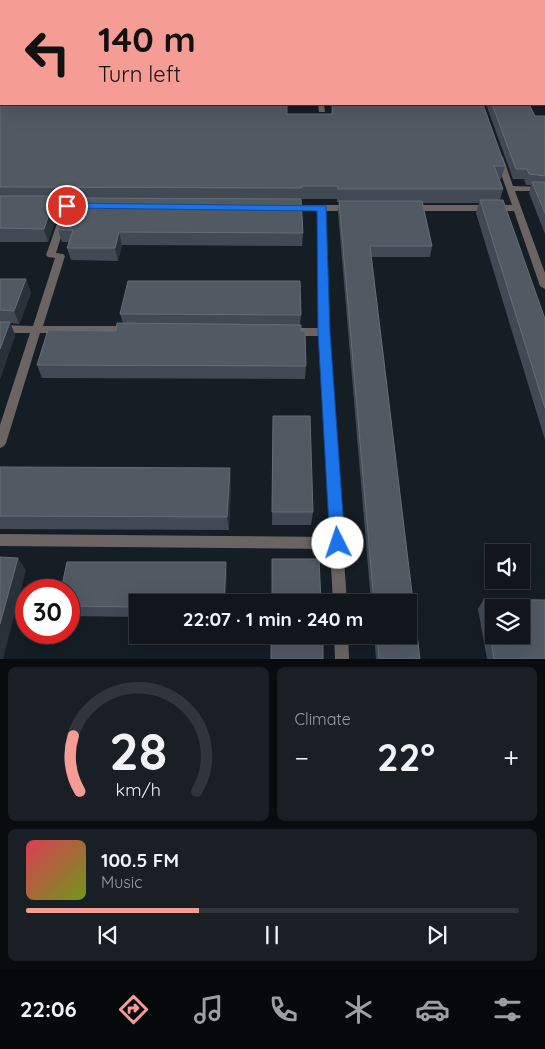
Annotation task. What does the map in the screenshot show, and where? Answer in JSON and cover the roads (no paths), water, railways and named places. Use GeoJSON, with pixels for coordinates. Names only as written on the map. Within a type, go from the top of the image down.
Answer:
{"type":"FeatureCollection","features":[{"type":"Feature","properties":{"kind":"street"},"geometry":{"type":"LineString","coordinates":[[497,151],[545,286]]}},
{"type":"Feature","properties":{"kind":"street"},"geometry":{"type":"LineString","coordinates":[[511,188],[545,189]]}},
{"type":"Feature","properties":{"kind":"street"},"geometry":{"type":"LineString","coordinates":[[38,205],[86,206]]}},
{"type":"Feature","properties":{"kind":"street"},"geometry":{"type":"LineString","coordinates":[[0,443],[60,256],[51,255],[67,206]]}},
{"type":"Feature","properties":{"kind":"street"},"geometry":{"type":"LineString","coordinates":[[283,208],[361,208]]}},
{"type":"Feature","properties":{"kind":"street"},"geometry":{"type":"LineString","coordinates":[[322,208],[324,332],[340,594]]}},
{"type":"Feature","properties":{"kind":"street"},"geometry":{"type":"LineString","coordinates":[[400,208],[518,208]]}},
{"type":"Feature","properties":{"kind":"street"},"geometry":{"type":"LineString","coordinates":[[0,329],[136,330]]}},
{"type":"Feature","properties":{"kind":"street"},"geometry":{"type":"LineString","coordinates":[[284,332],[324,332]]}},
{"type":"Feature","properties":{"kind":"street"},"geometry":{"type":"LineString","coordinates":[[0,540],[338,543]]}},
{"type":"Feature","properties":{"kind":"street"},"geometry":{"type":"LineString","coordinates":[[341,644],[342,659]]}}]}
